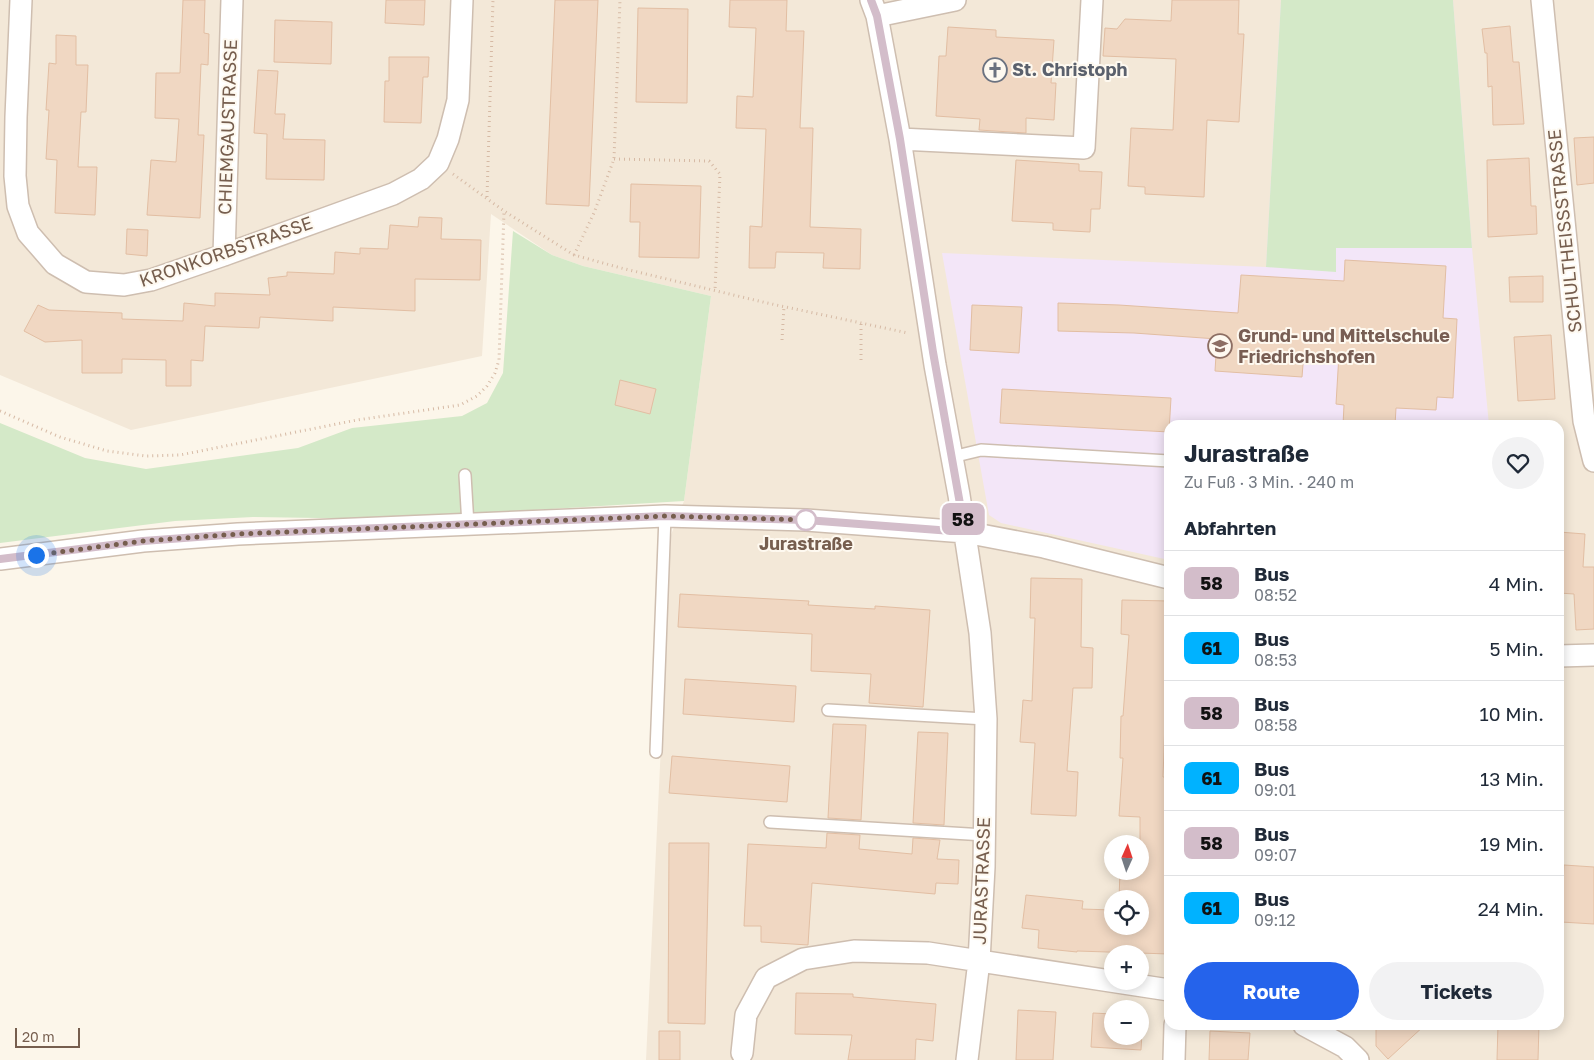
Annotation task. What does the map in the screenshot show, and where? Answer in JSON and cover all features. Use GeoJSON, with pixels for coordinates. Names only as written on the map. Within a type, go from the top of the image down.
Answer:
{"type":"FeatureCollection","features":[{"type":"Feature","properties":{"kind":"street","name":"KRONKORBSTRASSE"},"geometry":{"type":"LineString","coordinates":[[21,0],[15,176],[18,206],[28,233],[55,264],[86,282],[124,285],[150,280],[393,194],[421,179],[438,164],[448,139],[458,100],[462,0]]}},
{"type":"Feature","properties":{"kind":"street","name":"CHIEMGAUSTRASSE"},"geometry":{"type":"LineString","coordinates":[[224,254],[232,0]]}},
{"type":"Feature","properties":{"kind":"street"},"geometry":{"type":"LineString","coordinates":[[874,8],[955,0]]}},
{"type":"Feature","properties":{"kind":"street"},"geometry":{"type":"LineString","coordinates":[[900,139],[1084,148],[1092,0]]}},
{"type":"Feature","properties":{"kind":"street","name":"SCHULTHEISSSTRASSE"},"geometry":{"type":"LineString","coordinates":[[1542,0],[1584,421],[1594,462]]}},
{"type":"Feature","properties":{"kind":"street","name":"JURASTRASSE"},"geometry":{"type":"LineString","coordinates":[[874,8],[900,139],[980,633],[986,719],[984,835],[979,962],[966,1060]]}},
{"type":"Feature","properties":{"kind":"street"},"geometry":{"type":"LineString","coordinates":[[0,559],[143,541],[219,536],[665,516],[806,520],[965,532],[1044,546],[1164,577]]}},
{"type":"Feature","properties":{"kind":"street"},"geometry":{"type":"LineString","coordinates":[[1564,656],[1594,655]]}},
{"type":"Feature","properties":{"kind":"street"},"geometry":{"type":"LineString","coordinates":[[742,1053],[746,1015],[766,978],[803,959],[854,951],[928,953],[1164,989]]}},
{"type":"Feature","properties":{"kind":"street"},"geometry":{"type":"LineString","coordinates":[[1174,1060],[1175,1030]]}},
{"type":"Feature","properties":{"kind":"street"},"geometry":{"type":"LineString","coordinates":[[1313,1030],[1345,1047],[1358,1060]]}},
{"type":"Feature","properties":{"kind":"lane"},"geometry":{"type":"LineString","coordinates":[[952,457],[981,450],[1164,461]]}},
{"type":"Feature","properties":{"kind":"lane"},"geometry":{"type":"LineString","coordinates":[[466,475],[468,525]]}},
{"type":"Feature","properties":{"kind":"lane"},"geometry":{"type":"LineString","coordinates":[[656,752],[665,516]]}},
{"type":"Feature","properties":{"kind":"lane"},"geometry":{"type":"LineString","coordinates":[[828,710],[986,719]]}},
{"type":"Feature","properties":{"kind":"lane"},"geometry":{"type":"LineString","coordinates":[[770,822],[984,835]]}},
{"type":"Feature","properties":{"kind":"path"},"geometry":{"type":"LineString","coordinates":[[487,197],[493,0]]}},
{"type":"Feature","properties":{"kind":"path"},"geometry":{"type":"LineString","coordinates":[[574,255],[594,213],[614,159],[620,0]]}},
{"type":"Feature","properties":{"kind":"path"},"geometry":{"type":"LineString","coordinates":[[614,159],[709,161],[720,174],[716,290]]}},
{"type":"Feature","properties":{"kind":"path"},"geometry":{"type":"LineString","coordinates":[[438,164],[487,197],[504,211],[574,255],[784,306],[931,338]]}},
{"type":"Feature","properties":{"kind":"path"},"geometry":{"type":"LineString","coordinates":[[0,412],[60,437],[107,451],[146,456],[180,455],[357,420],[460,405],[476,396],[487,386],[495,374],[499,360],[504,211]]}},
{"type":"Feature","properties":{"kind":"path"},"geometry":{"type":"LineString","coordinates":[[782,340],[784,306]]}},
{"type":"Feature","properties":{"kind":"path"},"geometry":{"type":"LineString","coordinates":[[861,323],[861,360]]}},
{"type":"Feature","properties":{"kind":"shaded area"},"geometry":{"type":"Polygon","coordinates":[[[0,0],[1594,0],[1594,1060],[646,1060],[671,535],[684,501],[711,296],[583,266],[552,255],[491,214],[482,356],[131,430],[0,375],[0,0]]]}},
{"type":"Feature","properties":{"kind":"shaded area","name":"Grund- und Mittelschule Friedrichshofen"},"geometry":{"type":"Polygon","coordinates":[[[1281,0],[1453,0],[1472,248],[1489,420],[1164,420],[1164,559],[1001,523],[989,515],[942,253],[1266,267],[1281,0]]]}},
{"type":"Feature","properties":{"kind":"green space"},"geometry":{"type":"Polygon","coordinates":[[[1281,0],[1453,0],[1472,248],[1336,248],[1336,272],[1266,267],[1281,0]]]}},
{"type":"Feature","properties":{"kind":"green space"},"geometry":{"type":"Polygon","coordinates":[[[513,231],[552,255],[583,266],[711,296],[684,501],[384,519],[253,517],[175,521],[0,543],[0,423],[85,458],[146,469],[298,448],[352,428],[462,416],[487,403],[503,373],[513,231]]]}},
{"type":"Feature","properties":{"kind":"building"},"geometry":{"type":"Polygon","coordinates":[[[183,0],[205,0],[204,33],[209,34],[208,65],[201,64],[198,135],[204,135],[200,218],[147,215],[151,160],[176,162],[179,119],[155,118],[156,73],[180,73],[183,0]]]}},
{"type":"Feature","properties":{"kind":"building"},"geometry":{"type":"Polygon","coordinates":[[[386,0],[425,0],[424,25],[385,23],[386,0]]]}},
{"type":"Feature","properties":{"kind":"building"},"geometry":{"type":"Polygon","coordinates":[[[555,0],[598,0],[589,206],[546,204],[555,0]]]}},
{"type":"Feature","properties":{"kind":"building"},"geometry":{"type":"Polygon","coordinates":[[[730,0],[787,0],[786,31],[804,31],[800,128],[813,128],[810,227],[861,229],[860,269],[823,268],[824,253],[776,252],[775,268],[749,268],[750,226],[762,227],[766,129],[736,128],[737,96],[753,97],[756,28],[729,27],[730,0]]]}},
{"type":"Feature","properties":{"kind":"building"},"geometry":{"type":"Polygon","coordinates":[[[1172,0],[1239,0],[1238,34],[1244,34],[1239,122],[1207,120],[1204,197],[1145,194],[1145,187],[1128,186],[1131,128],[1173,130],[1176,59],[1103,56],[1105,28],[1117,29],[1125,19],[1171,21],[1172,0]]]}},
{"type":"Feature","properties":{"kind":"building"},"geometry":{"type":"Polygon","coordinates":[[[638,8],[688,9],[687,103],[636,102],[638,8]]]}},
{"type":"Feature","properties":{"kind":"building"},"geometry":{"type":"Polygon","coordinates":[[[275,20],[332,22],[331,64],[274,62],[275,20]]]}},
{"type":"Feature","properties":{"kind":"building"},"geometry":{"type":"Polygon","coordinates":[[[1510,26],[1513,62],[1519,62],[1524,124],[1493,125],[1492,86],[1488,87],[1487,53],[1485,53],[1482,29],[1510,26]]]}},
{"type":"Feature","properties":{"kind":"building","name":"St. Christoph"},"geometry":{"type":"Polygon","coordinates":[[[948,27],[996,30],[996,37],[1054,40],[1051,83],[1056,83],[1054,120],[1026,118],[1026,133],[979,130],[980,119],[936,116],[939,56],[946,56],[948,27]]]}},
{"type":"Feature","properties":{"kind":"building"},"geometry":{"type":"Polygon","coordinates":[[[56,35],[76,36],[76,65],[88,65],[86,112],[81,112],[78,167],[97,167],[95,215],[55,213],[57,160],[46,159],[49,110],[46,110],[49,63],[56,64],[56,35]]]}},
{"type":"Feature","properties":{"kind":"building"},"geometry":{"type":"Polygon","coordinates":[[[389,57],[429,57],[428,77],[423,77],[421,123],[384,122],[385,81],[389,81],[389,57]]]}},
{"type":"Feature","properties":{"kind":"building"},"geometry":{"type":"Polygon","coordinates":[[[258,70],[278,71],[275,114],[285,114],[283,139],[325,140],[324,180],[266,179],[267,134],[254,133],[258,70]]]}},
{"type":"Feature","properties":{"kind":"building"},"geometry":{"type":"Polygon","coordinates":[[[1594,137],[1594,183],[1577,185],[1574,138],[1594,137]]]}},
{"type":"Feature","properties":{"kind":"building"},"geometry":{"type":"Polygon","coordinates":[[[1529,158],[1531,206],[1536,206],[1537,234],[1488,237],[1487,160],[1529,158]]]}},
{"type":"Feature","properties":{"kind":"building"},"geometry":{"type":"Polygon","coordinates":[[[1016,160],[1079,164],[1079,171],[1102,172],[1100,209],[1091,209],[1090,232],[1053,230],[1053,223],[1012,221],[1016,160]]]}},
{"type":"Feature","properties":{"kind":"building"},"geometry":{"type":"Polygon","coordinates":[[[631,184],[701,186],[699,258],[639,257],[640,222],[630,222],[631,184]]]}},
{"type":"Feature","properties":{"kind":"building"},"geometry":{"type":"Polygon","coordinates":[[[419,217],[442,218],[441,239],[481,240],[480,280],[415,279],[415,311],[333,307],[333,321],[260,317],[259,328],[205,326],[203,361],[191,360],[191,386],[166,386],[166,360],[122,359],[122,373],[82,373],[82,340],[45,342],[24,331],[38,305],[49,310],[122,313],[122,319],[183,321],[184,303],[215,306],[215,293],[270,295],[268,278],[287,276],[287,272],[334,274],[335,252],[360,254],[360,248],[388,249],[390,225],[418,227],[419,217]]]}},
{"type":"Feature","properties":{"kind":"building"},"geometry":{"type":"Polygon","coordinates":[[[127,229],[148,230],[147,256],[126,254],[127,229]]]}},
{"type":"Feature","properties":{"kind":"building"},"geometry":{"type":"Polygon","coordinates":[[[1345,260],[1446,266],[1443,318],[1457,319],[1453,398],[1437,397],[1436,410],[1396,408],[1395,420],[1343,420],[1344,405],[1336,404],[1339,354],[1304,352],[1302,377],[1215,371],[1217,339],[1134,333],[1058,331],[1058,303],[1238,313],[1241,275],[1344,281],[1345,260]]]}},
{"type":"Feature","properties":{"kind":"building"},"geometry":{"type":"Polygon","coordinates":[[[1543,276],[1543,302],[1510,302],[1509,277],[1543,276]]]}},
{"type":"Feature","properties":{"kind":"building"},"geometry":{"type":"Polygon","coordinates":[[[972,305],[1022,307],[1019,353],[970,350],[972,305]]]}},
{"type":"Feature","properties":{"kind":"building"},"geometry":{"type":"Polygon","coordinates":[[[1551,335],[1555,399],[1518,401],[1514,337],[1551,335]]]}},
{"type":"Feature","properties":{"kind":"building"},"geometry":{"type":"Polygon","coordinates":[[[620,380],[656,389],[650,414],[615,405],[620,380]]]}},
{"type":"Feature","properties":{"kind":"building"},"geometry":{"type":"Polygon","coordinates":[[[1002,389],[1171,398],[1170,420],[1164,420],[1164,432],[1000,423],[1002,389]]]}},
{"type":"Feature","properties":{"kind":"building"},"geometry":{"type":"Polygon","coordinates":[[[1564,532],[1585,534],[1583,567],[1594,567],[1594,629],[1576,630],[1574,594],[1564,593],[1564,532]]]}},
{"type":"Feature","properties":{"kind":"building"},"geometry":{"type":"Polygon","coordinates":[[[1031,578],[1082,579],[1081,647],[1093,648],[1092,688],[1073,688],[1067,771],[1078,772],[1076,816],[1031,814],[1035,743],[1020,742],[1023,700],[1032,701],[1035,618],[1030,618],[1031,578]]]}},
{"type":"Feature","properties":{"kind":"building"},"geometry":{"type":"Polygon","coordinates":[[[680,594],[809,601],[808,605],[875,609],[875,606],[930,610],[923,707],[869,703],[871,674],[811,671],[812,634],[678,627],[680,594]]]}},
{"type":"Feature","properties":{"kind":"building"},"geometry":{"type":"Polygon","coordinates":[[[1122,600],[1164,601],[1164,954],[1149,953],[1149,945],[1104,945],[1104,952],[1077,952],[1038,948],[1039,930],[1022,928],[1026,895],[1083,901],[1082,909],[1104,910],[1104,935],[1149,935],[1149,890],[1119,890],[1120,880],[1149,880],[1149,835],[1140,835],[1140,817],[1119,816],[1123,758],[1120,758],[1121,716],[1123,716],[1129,635],[1121,634],[1122,600]]]}},
{"type":"Feature","properties":{"kind":"building"},"geometry":{"type":"Polygon","coordinates":[[[685,679],[796,686],[794,722],[683,714],[685,679]]]}},
{"type":"Feature","properties":{"kind":"building"},"geometry":{"type":"Polygon","coordinates":[[[833,724],[866,725],[861,820],[828,818],[833,724]]]}},
{"type":"Feature","properties":{"kind":"building"},"geometry":{"type":"Polygon","coordinates":[[[918,732],[948,733],[944,825],[913,823],[918,732]]]}},
{"type":"Feature","properties":{"kind":"building"},"geometry":{"type":"Polygon","coordinates":[[[672,756],[790,766],[787,802],[669,793],[672,756]]]}},
{"type":"Feature","properties":{"kind":"building"},"geometry":{"type":"Polygon","coordinates":[[[827,833],[860,835],[859,849],[912,854],[913,838],[940,840],[937,859],[959,860],[958,884],[936,883],[935,894],[812,883],[808,945],[761,942],[761,926],[744,926],[748,844],[826,848],[827,833]]]}},
{"type":"Feature","properties":{"kind":"building"},"geometry":{"type":"Polygon","coordinates":[[[669,843],[709,843],[705,1024],[668,1023],[669,843]]]}},
{"type":"Feature","properties":{"kind":"building"},"geometry":{"type":"Polygon","coordinates":[[[1564,865],[1594,867],[1594,924],[1564,922],[1564,865]]]}},
{"type":"Feature","properties":{"kind":"building"},"geometry":{"type":"Polygon","coordinates":[[[796,993],[853,994],[853,997],[936,1004],[933,1041],[916,1039],[915,1060],[848,1060],[852,1035],[795,1034],[796,993]]]}},
{"type":"Feature","properties":{"kind":"building"},"geometry":{"type":"Polygon","coordinates":[[[1018,1010],[1056,1012],[1053,1060],[1016,1060],[1018,1010]]]}},
{"type":"Feature","properties":{"kind":"building"},"geometry":{"type":"Polygon","coordinates":[[[1093,1013],[1104,1014],[1104,1045],[1141,1045],[1141,1050],[1091,1047],[1093,1013]]]}},
{"type":"Feature","properties":{"kind":"building"},"geometry":{"type":"Polygon","coordinates":[[[1376,1030],[1420,1030],[1388,1059],[1376,1046],[1376,1030]]]}},
{"type":"Feature","properties":{"kind":"building"},"geometry":{"type":"Polygon","coordinates":[[[1498,1030],[1539,1030],[1538,1060],[1497,1060],[1498,1030]]]}},
{"type":"Feature","properties":{"kind":"building"},"geometry":{"type":"Polygon","coordinates":[[[659,1031],[680,1031],[680,1060],[659,1060],[659,1031]]]}},
{"type":"Feature","properties":{"kind":"building"},"geometry":{"type":"Polygon","coordinates":[[[1210,1031],[1250,1033],[1248,1060],[1209,1060],[1210,1031]]]}},
{"type":"Feature","properties":{"kind":"bus line","name":"58"},"geometry":{"type":"LineString","coordinates":[[0,559],[143,541],[238,534],[665,516],[806,520],[965,532],[960,495],[933,352],[900,139],[877,16],[871,0]]}},
{"type":"Feature","properties":{"kind":"place","name":"St. Christoph"},"geometry":{"type":"Point","coordinates":[995,70]}},
{"type":"Feature","properties":{"kind":"place","name":"Grund- und Mittelschule Friedrichshofen"},"geometry":{"type":"Point","coordinates":[1220,346]}},
{"type":"Feature","properties":{"kind":"place","name":"Jurastraße"},"geometry":{"type":"Point","coordinates":[806,520]}},
{"type":"Feature","properties":{"kind":"route"},"geometry":{"type":"LineString","coordinates":[[36,555],[143,541],[238,534],[665,516],[806,520]]}}]}
